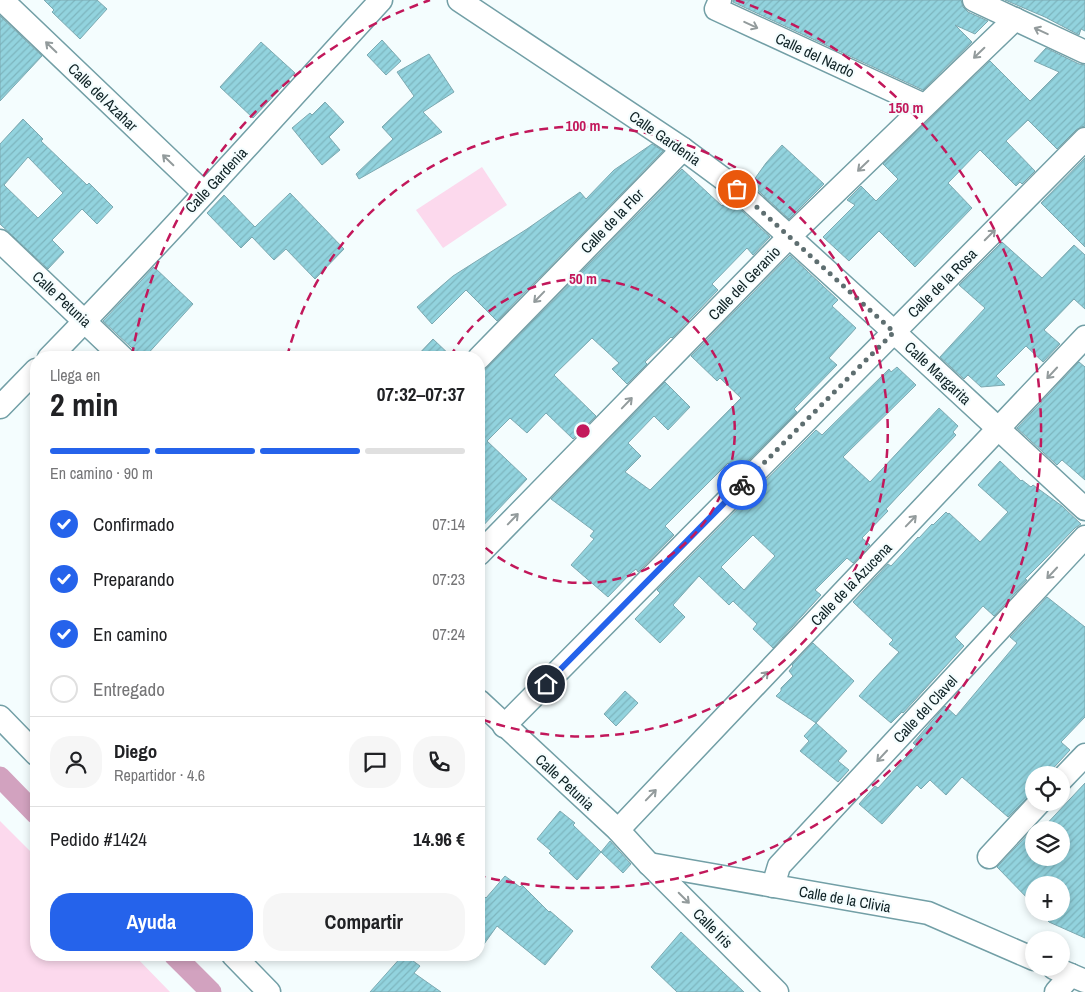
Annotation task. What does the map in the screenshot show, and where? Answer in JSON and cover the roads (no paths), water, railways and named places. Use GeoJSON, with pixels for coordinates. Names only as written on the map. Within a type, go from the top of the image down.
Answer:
{"type":"FeatureCollection","features":[{"type":"Feature","properties":{"kind":"street","name":"Calle del Azahar"},"geometry":{"type":"LineString","coordinates":[[2,0],[204,193]]}},
{"type":"Feature","properties":{"kind":"street","name":"Calle Gardenia"},"geometry":{"type":"LineString","coordinates":[[56,351],[381,0]]}},
{"type":"Feature","properties":{"kind":"street","name":"Calle Gardenia"},"geometry":{"type":"LineString","coordinates":[[459,0],[683,149],[737,189],[790,236]]}},
{"type":"Feature","properties":{"kind":"street","name":"Calle del Nardo"},"geometry":{"type":"LineString","coordinates":[[720,0],[716,9],[924,105]]}},
{"type":"Feature","properties":{"kind":"street"},"geometry":{"type":"LineString","coordinates":[[974,0],[1085,52]]}},
{"type":"Feature","properties":{"kind":"street","name":"Calle del Geranio"},"geometry":{"type":"LineString","coordinates":[[485,548],[790,236],[1014,19]]}},
{"type":"Feature","properties":{"kind":"street","name":"Calle de la Rosa"},"geometry":{"type":"LineString","coordinates":[[504,726],[1085,139]]}},
{"type":"Feature","properties":{"kind":"street","name":"Calle de la Flor"},"geometry":{"type":"LineString","coordinates":[[485,352],[683,149]]}},
{"type":"Feature","properties":{"kind":"street","name":"Calle Margarita"},"geometry":{"type":"LineString","coordinates":[[790,236],[1085,509]]}},
{"type":"Feature","properties":{"kind":"street","name":"Calle Petunia"},"geometry":{"type":"LineString","coordinates":[[0,241],[116,351]]}},
{"type":"Feature","properties":{"kind":"street","name":"Calle de la Azucena"},"geometry":{"type":"LineString","coordinates":[[618,830],[1085,337]]}},
{"type":"Feature","properties":{"kind":"street"},"geometry":{"type":"LineString","coordinates":[[0,407],[30,376]]}},
{"type":"Feature","properties":{"kind":"street","name":"Calle del Clavel"},"geometry":{"type":"LineString","coordinates":[[773,886],[779,866],[1085,537]]}},
{"type":"Feature","properties":{"kind":"street","name":"Calle Petunia"},"geometry":{"type":"LineString","coordinates":[[485,707],[618,830],[649,864]]}},
{"type":"Feature","properties":{"kind":"street"},"geometry":{"type":"LineString","coordinates":[[0,717],[30,748]]}},
{"type":"Feature","properties":{"kind":"street"},"geometry":{"type":"LineString","coordinates":[[1070,770],[1085,754]]}},
{"type":"Feature","properties":{"kind":"street"},"geometry":{"type":"LineString","coordinates":[[989,857],[1032,811]]}},
{"type":"Feature","properties":{"kind":"street","name":"Calle de la Clivia"},"geometry":{"type":"LineString","coordinates":[[649,864],[928,913],[1025,955]]}},
{"type":"Feature","properties":{"kind":"street","name":"Calle Iris"},"geometry":{"type":"LineString","coordinates":[[649,864],[777,992]]}},
{"type":"Feature","properties":{"kind":"street"},"geometry":{"type":"LineString","coordinates":[[239,961],[269,992]]}},
{"type":"Feature","properties":{"kind":"street"},"geometry":{"type":"LineString","coordinates":[[1056,992],[1068,976]]}},
{"type":"Feature","properties":{"kind":"waterway"},"geometry":{"type":"LineString","coordinates":[[0,777],[30,808]]}},
{"type":"Feature","properties":{"kind":"waterway"},"geometry":{"type":"LineString","coordinates":[[180,961],[211,992]]}}]}
